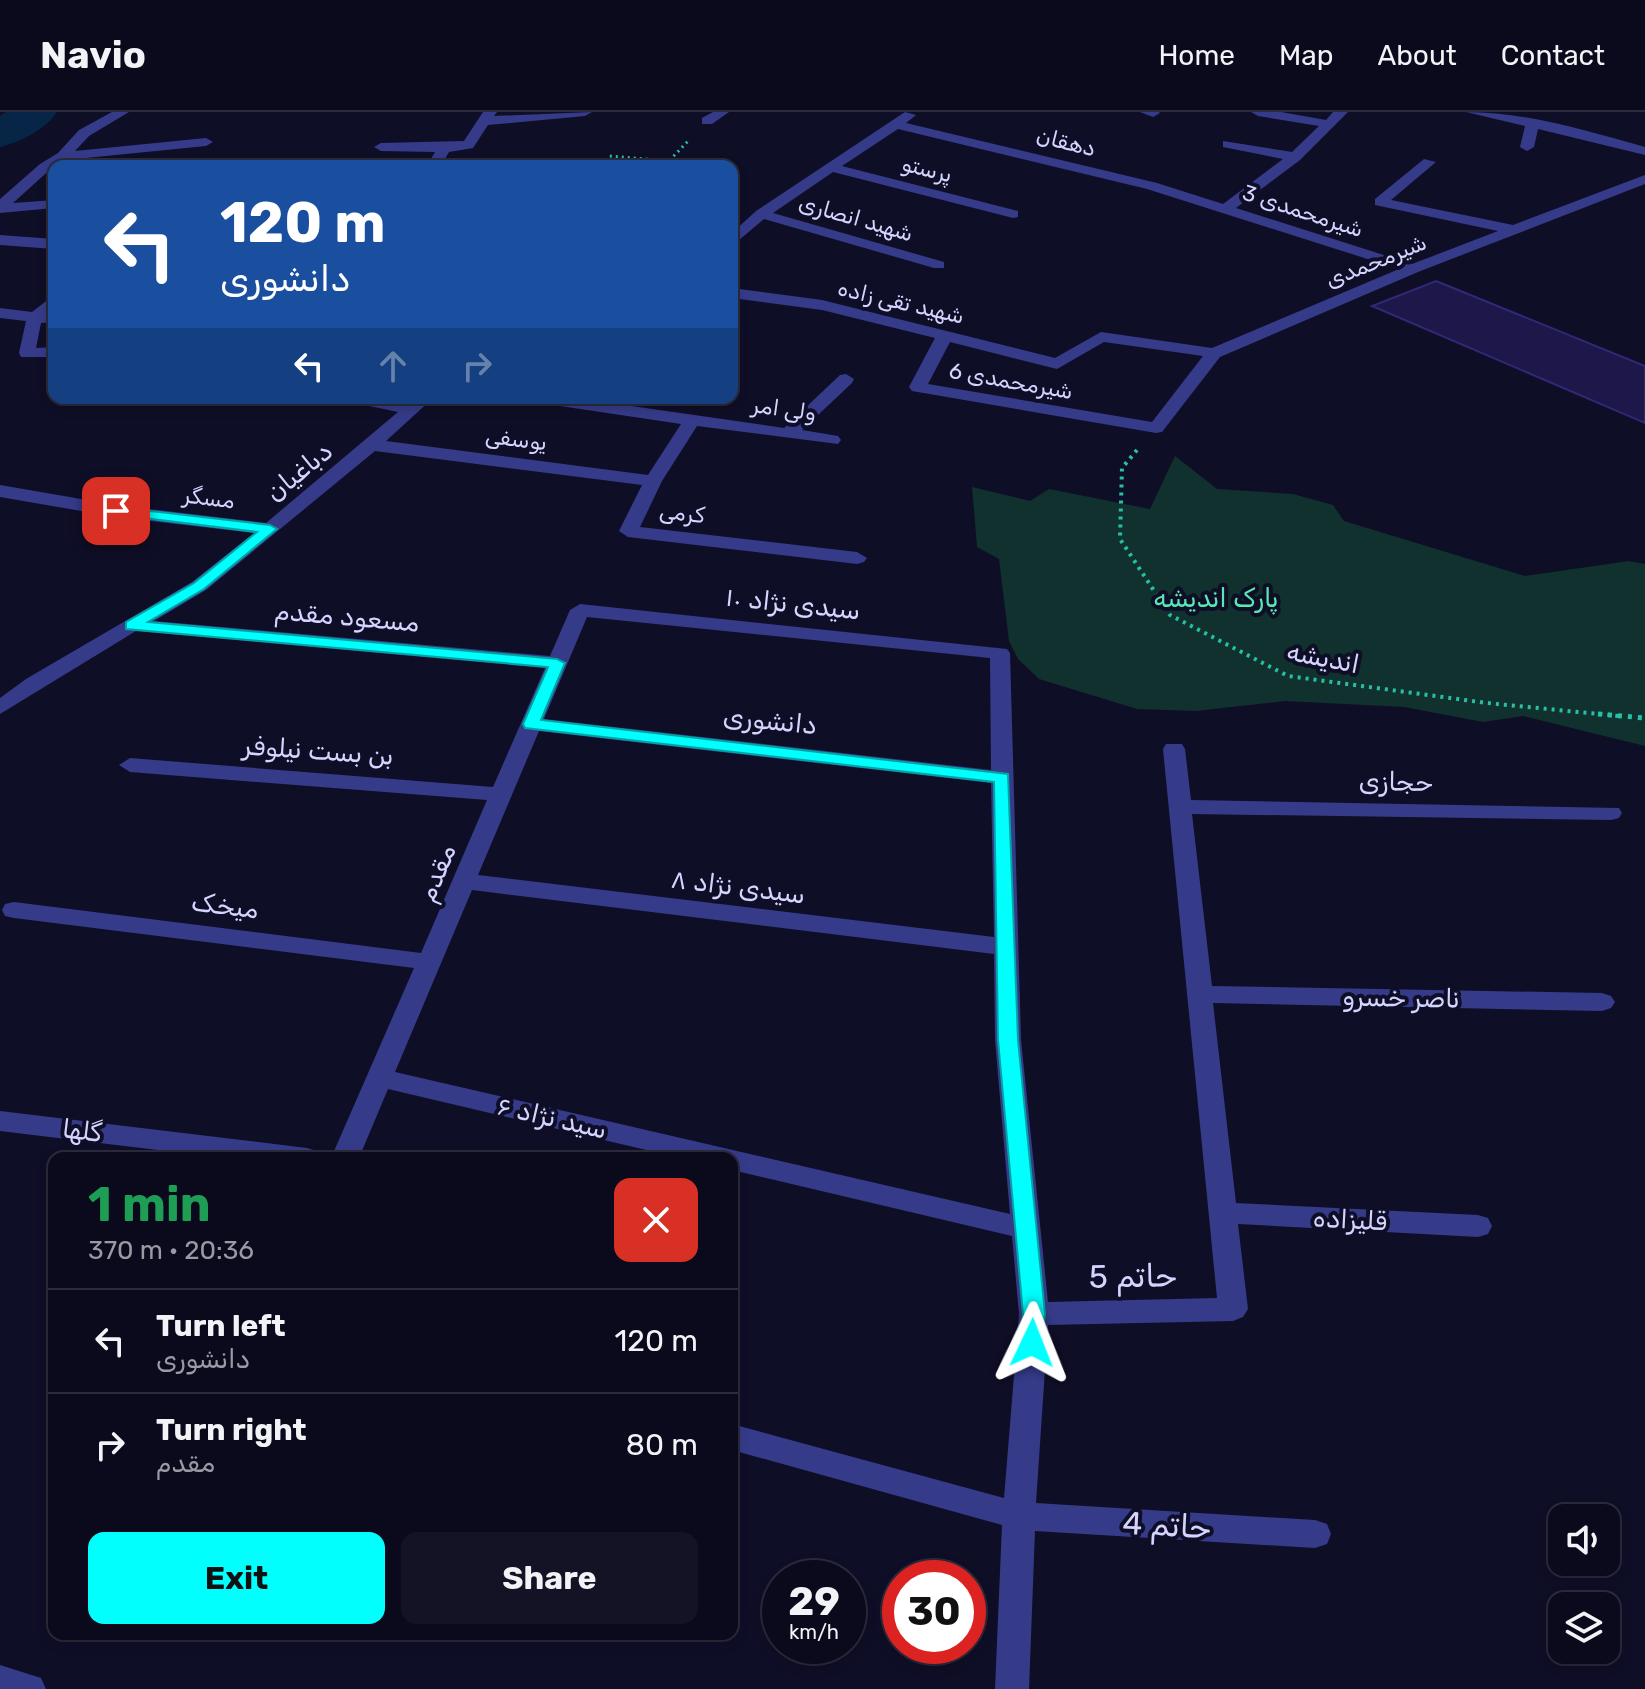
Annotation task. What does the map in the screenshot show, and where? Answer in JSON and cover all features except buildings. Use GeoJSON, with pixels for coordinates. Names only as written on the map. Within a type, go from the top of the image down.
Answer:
{"type":"FeatureCollection","features":[{"type":"Feature","properties":{"kind":"street"},"geometry":{"type":"LineString","coordinates":[[56,160],[84,133],[122,112]]}},
{"type":"Feature","properties":{"kind":"street"},"geometry":{"type":"LineString","coordinates":[[381,147],[444,148],[468,145],[487,116],[585,112]]}},
{"type":"Feature","properties":{"kind":"street"},"geometry":{"type":"LineString","coordinates":[[707,121],[722,112]]}},
{"type":"Feature","properties":{"kind":"street"},"geometry":{"type":"LineString","coordinates":[[738,232],[913,112]]}},
{"type":"Feature","properties":{"kind":"street"},"geometry":{"type":"LineString","coordinates":[[1258,112],[1328,124]]}},
{"type":"Feature","properties":{"kind":"street"},"geometry":{"type":"LineString","coordinates":[[1225,209],[1295,157],[1341,112]]}},
{"type":"Feature","properties":{"kind":"street"},"geometry":{"type":"LineString","coordinates":[[1473,112],[1533,123],[1645,151]]}},
{"type":"Feature","properties":{"kind":"street"},"geometry":{"type":"LineString","coordinates":[[1527,147],[1533,123]]}},
{"type":"Feature","properties":{"kind":"street","name":"دهقان"},"geometry":{"type":"LineString","coordinates":[[895,124],[1152,186],[1225,209]]}},
{"type":"Feature","properties":{"kind":"street"},"geometry":{"type":"LineString","coordinates":[[63,156],[206,142]]}},
{"type":"Feature","properties":{"kind":"street"},"geometry":{"type":"LineString","coordinates":[[1228,144],[1295,157]]}},
{"type":"Feature","properties":{"kind":"street"},"geometry":{"type":"LineString","coordinates":[[437,160],[444,148]]}},
{"type":"Feature","properties":{"kind":"street"},"geometry":{"type":"LineString","coordinates":[[1429,162],[1380,202],[1515,230]]}},
{"type":"Feature","properties":{"kind":"street"},"geometry":{"type":"LineString","coordinates":[[0,208],[48,165]]}},
{"type":"Feature","properties":{"kind":"street","name":"پرستو"},"geometry":{"type":"LineString","coordinates":[[829,167],[1013,214]]}},
{"type":"Feature","properties":{"kind":"street","name":"شیرمحمدی"},"geometry":{"type":"LineString","coordinates":[[1156,428],[1203,363],[1214,353],[1413,269],[1645,179]]}},
{"type":"Feature","properties":{"kind":"street"},"geometry":{"type":"LineString","coordinates":[[0,208],[48,204]]}},
{"type":"Feature","properties":{"kind":"street","name":"شیرمحمدی 3"},"geometry":{"type":"LineString","coordinates":[[1225,209],[1413,269]]}},
{"type":"Feature","properties":{"kind":"street","name":"شهید انصاری"},"geometry":{"type":"LineString","coordinates":[[761,214],[939,265]]}},
{"type":"Feature","properties":{"kind":"street"},"geometry":{"type":"LineString","coordinates":[[0,240],[48,244]]}},
{"type":"Feature","properties":{"kind":"street","name":"شهید تقی زاده"},"geometry":{"type":"LineString","coordinates":[[738,294],[822,305],[1057,364],[1101,337],[1214,353]]}},
{"type":"Feature","properties":{"kind":"street"},"geometry":{"type":"LineString","coordinates":[[48,306],[34,319],[27,353],[48,352]]}},
{"type":"Feature","properties":{"kind":"street"},"geometry":{"type":"LineString","coordinates":[[0,313],[48,320]]}},
{"type":"Feature","properties":{"kind":"street","name":"شیرمحمدی 6"},"geometry":{"type":"LineString","coordinates":[[945,335],[918,387],[1156,428]]}},
{"type":"Feature","properties":{"kind":"street"},"geometry":{"type":"LineString","coordinates":[[789,433],[846,379]]}},
{"type":"Feature","properties":{"kind":"street","name":"دباغیان"},"geometry":{"type":"LineString","coordinates":[[0,708],[33,683],[199,586],[418,404]]}},
{"type":"Feature","properties":{"kind":"street","name":"ولی امر"},"geometry":{"type":"LineString","coordinates":[[581,404],[832,440]]}},
{"type":"Feature","properties":{"kind":"street","name":"کرمی"},"geometry":{"type":"LineString","coordinates":[[692,420],[653,481],[628,531],[857,558]]}},
{"type":"Feature","properties":{"kind":"street","name":"یوسفی"},"geometry":{"type":"LineString","coordinates":[[372,445],[653,481]]}},
{"type":"Feature","properties":{"kind":"street","name":"مسگر"},"geometry":{"type":"LineString","coordinates":[[0,491],[116,511],[270,529]]}},
{"type":"Feature","properties":{"kind":"street","name":"سیدی نژاد ۱۰"},"geometry":{"type":"LineString","coordinates":[[580,610],[1000,653],[1002,778]]}},
{"type":"Feature","properties":{"kind":"street","name":"مقدم"},"geometry":{"type":"LineString","coordinates":[[348,1152],[580,610]]}},
{"type":"Feature","properties":{"kind":"street","name":"مسعود مقدم"},"geometry":{"type":"LineString","coordinates":[[131,625],[557,663]]}},
{"type":"Feature","properties":{"kind":"street","name":"دانشوری"},"geometry":{"type":"LineString","coordinates":[[531,724],[1002,778]]}},
{"type":"Feature","properties":{"kind":"street"},"geometry":{"type":"LineString","coordinates":[[1174,749],[1223,1213]]}},
{"type":"Feature","properties":{"kind":"street","name":"بن بست نیلوفر"},"geometry":{"type":"LineString","coordinates":[[130,765],[501,794]]}},
{"type":"Feature","properties":{"kind":"street"},"geometry":{"type":"LineString","coordinates":[[1002,778],[1008,1040],[1034,1314],[1019,1516],[1012,1689]]}},
{"type":"Feature","properties":{"kind":"street","name":"حجازی"},"geometry":{"type":"LineString","coordinates":[[1180,807],[1611,813]]}},
{"type":"Feature","properties":{"kind":"street","name":"سیدی نژاد ۸"},"geometry":{"type":"LineString","coordinates":[[464,881],[1006,947]]}},
{"type":"Feature","properties":{"kind":"street","name":"میخک"},"geometry":{"type":"LineString","coordinates":[[14,910],[429,962]]}},
{"type":"Feature","properties":{"kind":"street","name":"ناصر خسرو"},"geometry":{"type":"LineString","coordinates":[[1200,994],[1602,1002]]}},
{"type":"Feature","properties":{"kind":"street","name":"سید نژاد ۶"},"geometry":{"type":"LineString","coordinates":[[380,1078],[697,1152]]}},
{"type":"Feature","properties":{"kind":"street","name":"گلها"},"geometry":{"type":"LineString","coordinates":[[0,1121],[257,1152]]}},
{"type":"Feature","properties":{"kind":"street"},"geometry":{"type":"LineString","coordinates":[[738,1161],[1025,1228]]}},
{"type":"Feature","properties":{"kind":"street","name":"قلیزاده"},"geometry":{"type":"LineString","coordinates":[[1223,1213],[1478,1226]]}},
{"type":"Feature","properties":{"kind":"street","name":"حاتم 5"},"geometry":{"type":"LineString","coordinates":[[1034,1314],[1233,1309],[1223,1213]]}},
{"type":"Feature","properties":{"kind":"street","name":"حاتم 4"},"geometry":{"type":"LineString","coordinates":[[738,1439],[1019,1516],[1315,1534]]}},
{"type":"Feature","properties":{"kind":"street"},"geometry":{"type":"LineString","coordinates":[[0,1681],[29,1689]]}},
{"type":"Feature","properties":{"kind":"path"},"geometry":{"type":"LineString","coordinates":[[670,160],[707,121]]}},
{"type":"Feature","properties":{"kind":"path"},"geometry":{"type":"LineString","coordinates":[[607,160],[609,156],[657,160]]}},
{"type":"Feature","properties":{"kind":"path","name":"اندیشه"},"geometry":{"type":"LineString","coordinates":[[1156,428],[1122,468],[1120,539],[1170,615],[1288,676],[1487,703],[1645,718]]}},
{"type":"Feature","properties":{"kind":"green space","name":"پارک اندیشه"},"geometry":{"type":"Polygon","coordinates":[[[1175,456],[1217,489],[1293,494],[1333,505],[1344,521],[1525,576],[1629,561],[1645,564],[1645,746],[1523,716],[1483,722],[1404,707],[1285,701],[1196,711],[1137,709],[1039,679],[1018,659],[1009,641],[999,559],[977,547],[972,487],[1030,501],[1049,489],[1150,509],[1175,456]]]}},
{"type":"Feature","properties":{"kind":"waterway"},"geometry":{"type":"LineString","coordinates":[[0,134],[36,112]]}},
{"type":"Feature","properties":{"kind":"route"},"geometry":{"type":"LineString","coordinates":[[116,511],[270,529],[199,586],[131,625],[557,663],[531,724],[1002,778],[1008,1040],[1034,1314],[1032,1343]]}}]}
